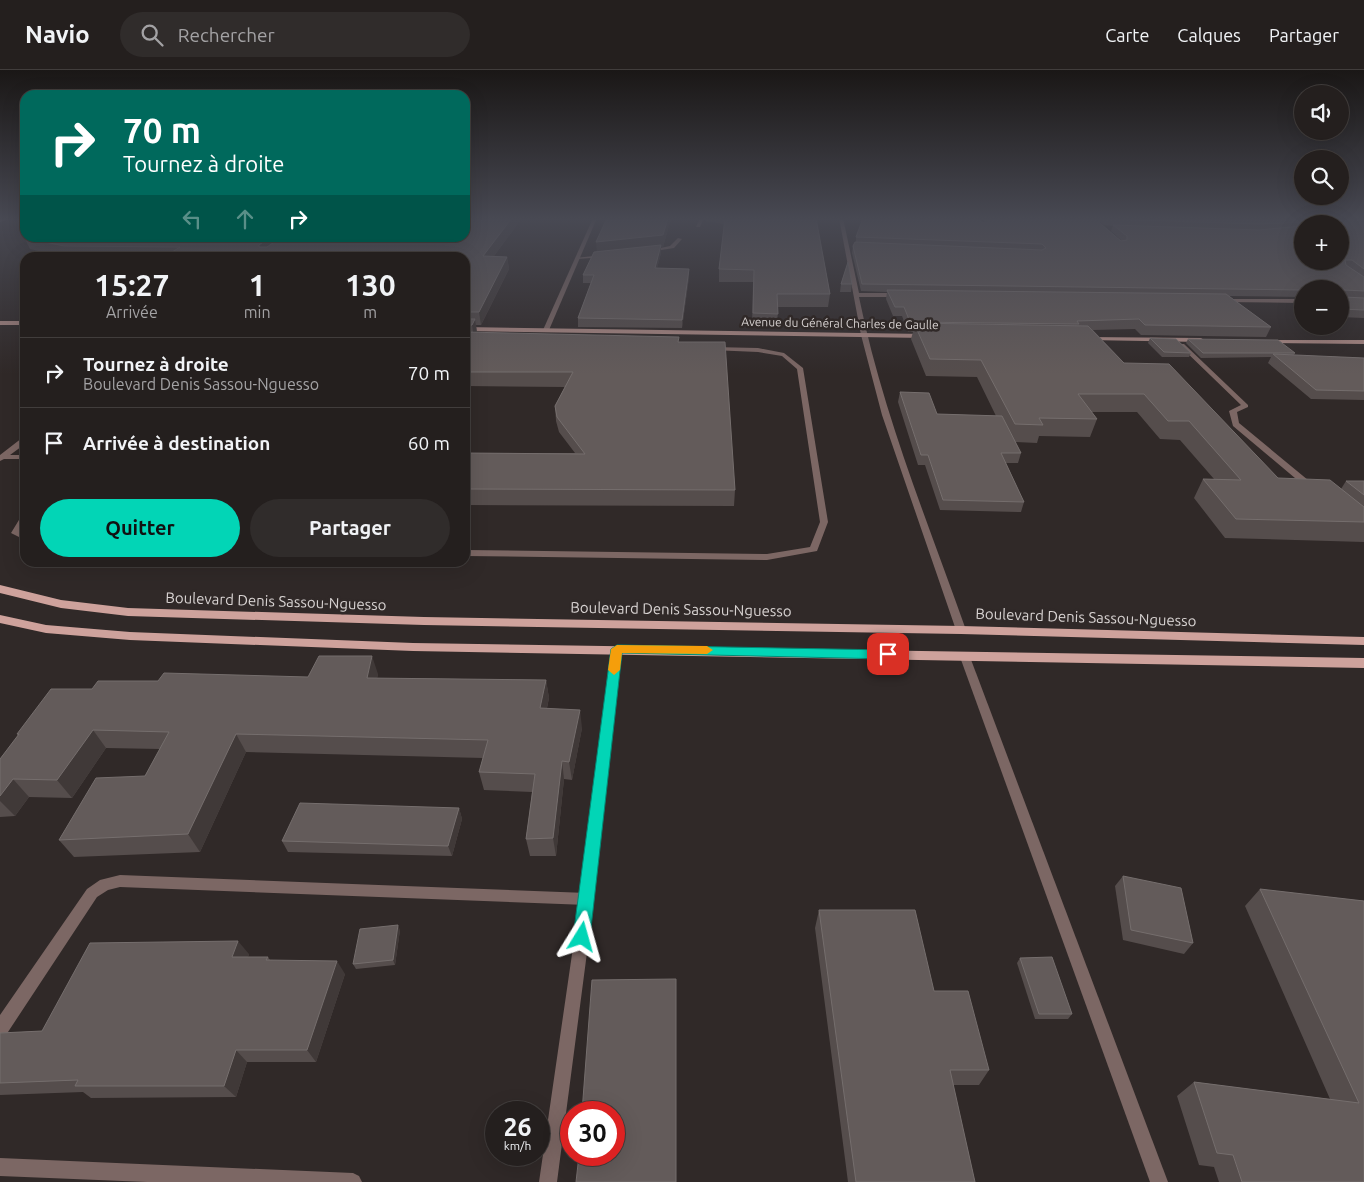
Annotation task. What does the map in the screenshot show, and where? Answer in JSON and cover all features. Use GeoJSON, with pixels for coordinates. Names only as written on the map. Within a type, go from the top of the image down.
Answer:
{"type":"FeatureCollection","features":[{"type":"Feature","properties":{"kind":"main road","name":"Boulevard Denis Sassou-Nguesso"},"geometry":{"type":"LineString","coordinates":[[0,589],[61,604],[128,612],[424,621],[961,630],[1364,641]]}},
{"type":"Feature","properties":{"kind":"main road"},"geometry":{"type":"LineString","coordinates":[[0,619],[46,629],[148,637],[413,647],[1364,663]]}},
{"type":"Feature","properties":{"kind":"street"},"geometry":{"type":"LineString","coordinates":[[546,330],[572,270]]}},
{"type":"Feature","properties":{"kind":"street"},"geometry":{"type":"LineString","coordinates":[[852,270],[864,335],[886,415],[961,630]]}},
{"type":"Feature","properties":{"kind":"street"},"geometry":{"type":"LineString","coordinates":[[857,295],[905,295]]}},
{"type":"Feature","properties":{"kind":"street"},"geometry":{"type":"LineString","coordinates":[[1214,300],[1294,301]]}},
{"type":"Feature","properties":{"kind":"street"},"geometry":{"type":"LineString","coordinates":[[0,323],[20,324]]}},
{"type":"Feature","properties":{"kind":"street","name":"Avenue du Général Charles de Gaulle"},"geometry":{"type":"LineString","coordinates":[[470,329],[933,336]]}},
{"type":"Feature","properties":{"kind":"street"},"geometry":{"type":"LineString","coordinates":[[1079,338],[1206,340]]}},
{"type":"Feature","properties":{"kind":"street"},"geometry":{"type":"LineString","coordinates":[[1176,339],[1246,406],[1233,411],[1236,424],[1320,495]]}},
{"type":"Feature","properties":{"kind":"street"},"geometry":{"type":"LineString","coordinates":[[1265,340],[1364,342]]}},
{"type":"Feature","properties":{"kind":"street"},"geometry":{"type":"LineString","coordinates":[[470,553],[768,557],[814,549],[824,522],[800,368],[784,354],[758,350],[709,348]]}},
{"type":"Feature","properties":{"kind":"street"},"geometry":{"type":"LineString","coordinates":[[2,458],[20,444]]}},
{"type":"Feature","properties":{"kind":"street"},"geometry":{"type":"LineString","coordinates":[[2,458],[20,458]]}},
{"type":"Feature","properties":{"kind":"street"},"geometry":{"type":"LineString","coordinates":[[20,525],[15,533],[20,535]]}},
{"type":"Feature","properties":{"kind":"street"},"geometry":{"type":"LineString","coordinates":[[548,1182],[587,899],[617,649]]}},
{"type":"Feature","properties":{"kind":"street"},"geometry":{"type":"LineString","coordinates":[[965,657],[1159,1182]]}},
{"type":"Feature","properties":{"kind":"street"},"geometry":{"type":"LineString","coordinates":[[0,1029],[92,893],[105,884],[120,881],[587,899]]}},
{"type":"Feature","properties":{"kind":"street"},"geometry":{"type":"LineString","coordinates":[[0,1167],[353,1182]]}},
{"type":"Feature","properties":{"kind":"building"},"geometry":{"type":"Polygon","coordinates":[[[470,270],[500,270],[479,312],[470,312],[470,270]]]}},
{"type":"Feature","properties":{"kind":"building"},"geometry":{"type":"Polygon","coordinates":[[[585,270],[689,270],[682,320],[578,318],[594,275],[583,275],[585,270]]]}},
{"type":"Feature","properties":{"kind":"building"},"geometry":{"type":"Polygon","coordinates":[[[750,270],[826,270],[830,294],[777,294],[778,314],[753,313],[754,270],[750,270]]]}},
{"type":"Feature","properties":{"kind":"building"},"geometry":{"type":"Polygon","coordinates":[[[845,270],[849,270],[852,284],[841,284],[845,270]]]}},
{"type":"Feature","properties":{"kind":"building"},"geometry":{"type":"Polygon","coordinates":[[[859,270],[1353,270],[1364,277],[1364,291],[1349,290],[1349,280],[1294,280],[1294,290],[862,284],[859,270]]]}},
{"type":"Feature","properties":{"kind":"building"},"geometry":{"type":"Polygon","coordinates":[[[887,290],[1226,294],[1271,327],[1145,325],[1139,319],[1077,321],[1079,324],[910,322],[904,307],[895,307],[887,290]]]}},
{"type":"Feature","properties":{"kind":"building"},"geometry":{"type":"Polygon","coordinates":[[[1349,297],[1364,298],[1364,310],[1349,309],[1349,297]]]}},
{"type":"Feature","properties":{"kind":"building"},"geometry":{"type":"Polygon","coordinates":[[[470,319],[475,319],[470,325],[470,319]]]}},
{"type":"Feature","properties":{"kind":"building"},"geometry":{"type":"Polygon","coordinates":[[[914,323],[1088,326],[1124,363],[1169,364],[1278,478],[1330,480],[1364,507],[1364,522],[1236,519],[1203,479],[1241,480],[1189,421],[1168,421],[1144,394],[1078,394],[1097,419],[1039,418],[1043,425],[1015,424],[981,360],[930,359],[914,323]]]}},
{"type":"Feature","properties":{"kind":"building"},"geometry":{"type":"Polygon","coordinates":[[[470,332],[679,337],[678,342],[725,342],[735,490],[470,489],[470,453],[585,454],[557,417],[555,406],[573,372],[470,372],[470,332]]]}},
{"type":"Feature","properties":{"kind":"building"},"geometry":{"type":"Polygon","coordinates":[[[1150,338],[1176,339],[1191,353],[1164,352],[1150,338]]]}},
{"type":"Feature","properties":{"kind":"building"},"geometry":{"type":"Polygon","coordinates":[[[1188,339],[1278,340],[1295,353],[1203,353],[1188,339]]]}},
{"type":"Feature","properties":{"kind":"building"},"geometry":{"type":"Polygon","coordinates":[[[1273,354],[1364,358],[1364,391],[1316,390],[1273,354]]]}},
{"type":"Feature","properties":{"kind":"building"},"geometry":{"type":"Polygon","coordinates":[[[900,392],[929,393],[937,414],[1002,416],[1021,453],[1001,453],[1024,502],[943,500],[928,455],[921,455],[900,392]]]}},
{"type":"Feature","properties":{"kind":"building"},"geometry":{"type":"Polygon","coordinates":[[[1346,481],[1364,481],[1364,495],[1346,481]]]}},
{"type":"Feature","properties":{"kind":"building"},"geometry":{"type":"Polygon","coordinates":[[[319,656],[372,656],[367,678],[546,680],[540,708],[580,710],[569,762],[562,761],[553,838],[526,839],[535,774],[479,772],[488,740],[236,734],[188,834],[59,840],[96,778],[145,776],[169,732],[93,730],[57,780],[13,779],[0,796],[0,759],[51,689],[92,689],[98,681],[158,681],[164,673],[308,677],[319,656]]]}},
{"type":"Feature","properties":{"kind":"building"},"geometry":{"type":"Polygon","coordinates":[[[300,803],[459,808],[448,846],[282,841],[300,803]]]}},
{"type":"Feature","properties":{"kind":"building"},"geometry":{"type":"Polygon","coordinates":[[[1123,876],[1181,888],[1193,943],[1131,930],[1123,876]]]}},
{"type":"Feature","properties":{"kind":"building"},"geometry":{"type":"Polygon","coordinates":[[[1260,889],[1364,901],[1364,1182],[1242,1182],[1233,1155],[1217,1153],[1194,1082],[1359,1103],[1260,889]]]}},
{"type":"Feature","properties":{"kind":"building"},"geometry":{"type":"Polygon","coordinates":[[[819,910],[915,910],[934,991],[968,991],[989,1070],[950,1070],[975,1182],[856,1182],[819,910]]]}},
{"type":"Feature","properties":{"kind":"building"},"geometry":{"type":"Polygon","coordinates":[[[398,925],[393,960],[353,964],[360,929],[398,925]]]}},
{"type":"Feature","properties":{"kind":"building"},"geometry":{"type":"Polygon","coordinates":[[[238,941],[232,957],[268,957],[266,960],[337,961],[307,1050],[236,1050],[224,1086],[75,1086],[78,1080],[0,1083],[0,1033],[42,1031],[90,943],[238,941]]]}},
{"type":"Feature","properties":{"kind":"building"},"geometry":{"type":"Polygon","coordinates":[[[1052,957],[1072,1014],[1039,1014],[1020,958],[1052,957]]]}},
{"type":"Feature","properties":{"kind":"building"},"geometry":{"type":"Polygon","coordinates":[[[676,979],[676,1182],[576,1182],[578,1166],[625,1166],[625,1101],[583,1101],[592,980],[676,979]]]}},
{"type":"Feature","properties":{"kind":"slow traffic"},"geometry":{"type":"LineString","coordinates":[[614,670],[617,649],[707,650]]}},
{"type":"Feature","properties":{"kind":"route"},"geometry":{"type":"LineString","coordinates":[[582,937],[604,743],[617,649],[888,654]]}}]}
